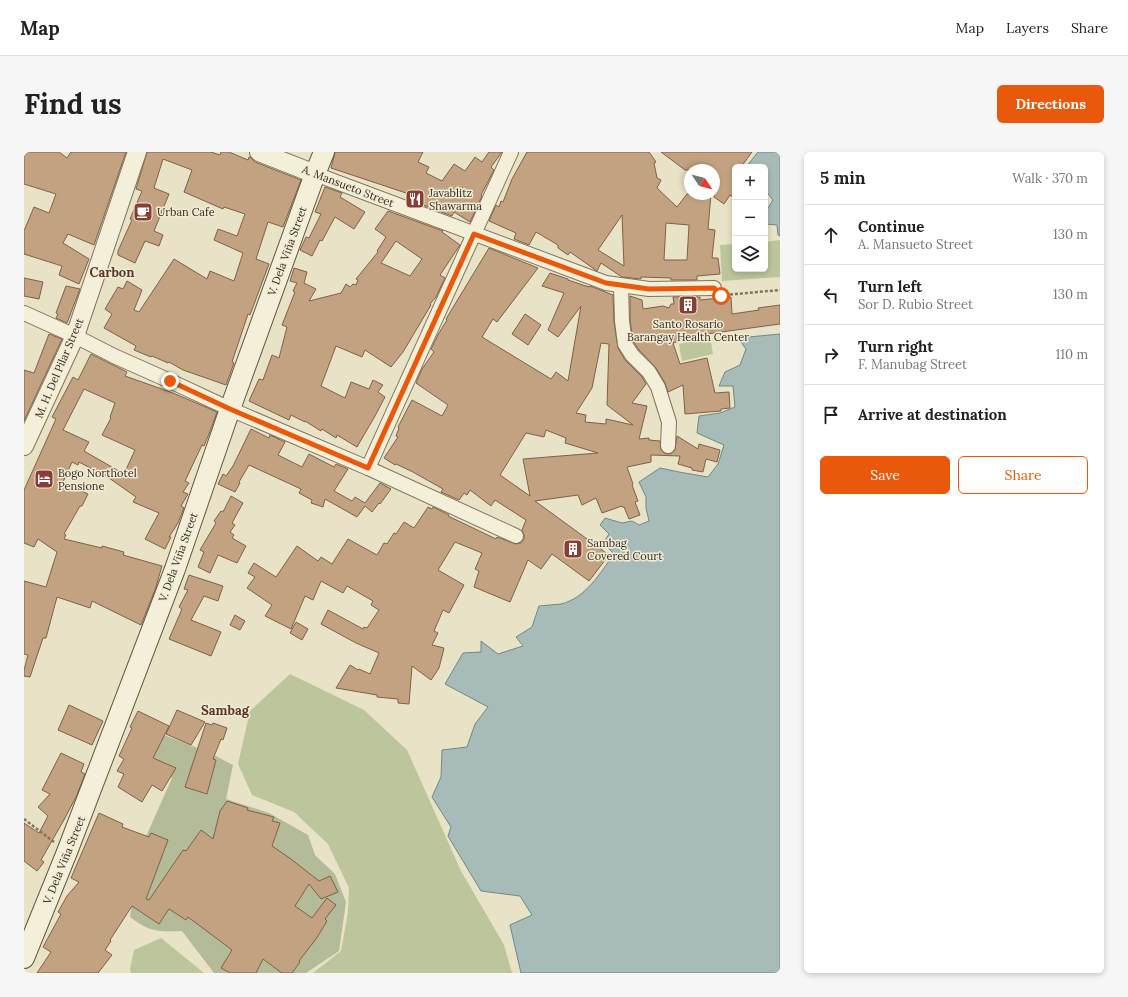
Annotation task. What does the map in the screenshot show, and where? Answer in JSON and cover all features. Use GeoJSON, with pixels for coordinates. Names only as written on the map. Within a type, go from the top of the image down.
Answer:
{"type":"FeatureCollection","features":[{"type":"Feature","properties":{"kind":"main road","name":"V. Dela Viña Street"},"geometry":{"type":"LineString","coordinates":[[24,958],[67,852],[175,569],[230,409],[324,152]]}},
{"type":"Feature","properties":{"kind":"street","name":"M. H. Del Pilar Street"},"geometry":{"type":"LineString","coordinates":[[24,446],[74,336],[137,152]]}},
{"type":"Feature","properties":{"kind":"street","name":"A. Mansueto Street"},"geometry":{"type":"LineString","coordinates":[[259,152],[606,283],[649,289],[714,288]]}},
{"type":"Feature","properties":{"kind":"street"},"geometry":{"type":"LineString","coordinates":[[368,468],[512,152]]}},
{"type":"Feature","properties":{"kind":"street"},"geometry":{"type":"LineString","coordinates":[[621,286],[622,321],[625,344],[632,355],[649,372],[658,387],[669,422],[668,446]]}},
{"type":"Feature","properties":{"kind":"street"},"geometry":{"type":"LineString","coordinates":[[24,313],[230,409],[368,468],[516,536]]}},
{"type":"Feature","properties":{"kind":"path"},"geometry":{"type":"LineString","coordinates":[[714,288],[721,296],[780,290]]}},
{"type":"Feature","properties":{"kind":"path"},"geometry":{"type":"LineString","coordinates":[[24,819],[67,852]]}},
{"type":"Feature","properties":{"kind":"green space"},"geometry":{"type":"Polygon","coordinates":[[[780,240],[780,277],[722,281],[720,245],[732,244],[732,272],[768,272],[768,242],[780,240]]]}},
{"type":"Feature","properties":{"kind":"green space"},"geometry":{"type":"Polygon","coordinates":[[[710,337],[713,354],[682,361],[679,344],[710,337]]]}},
{"type":"Feature","properties":{"kind":"green space"},"geometry":{"type":"Polygon","coordinates":[[[290,674],[364,710],[407,750],[461,871],[504,945],[512,973],[313,973],[341,951],[348,912],[349,888],[328,844],[294,812],[252,795],[238,764],[250,711],[290,674]]]}},
{"type":"Feature","properties":{"kind":"green space"},"geometry":{"type":"Polygon","coordinates":[[[141,726],[208,752],[233,765],[226,799],[269,813],[308,835],[315,855],[335,874],[346,902],[339,951],[306,973],[214,973],[182,931],[154,930],[143,926],[130,917],[140,850],[172,778],[129,760],[141,726]]]}},
{"type":"Feature","properties":{"kind":"green space"},"geometry":{"type":"Polygon","coordinates":[[[161,938],[204,973],[131,973],[130,969],[134,950],[161,938]]]}},
{"type":"Feature","properties":{"kind":"shaded area"},"geometry":{"type":"Polygon","coordinates":[[[758,152],[780,152],[780,236],[778,235],[777,225],[768,224],[768,208],[773,200],[768,194],[768,164],[748,164],[758,152]]]}},
{"type":"Feature","properties":{"kind":"shaded area"},"geometry":{"type":"Polygon","coordinates":[[[780,334],[780,973],[521,973],[510,925],[532,915],[520,896],[481,891],[448,836],[451,827],[432,797],[441,777],[442,750],[467,747],[475,724],[488,707],[445,684],[463,653],[481,652],[481,641],[498,654],[523,646],[516,637],[532,627],[539,606],[561,604],[570,601],[585,591],[592,584],[614,554],[603,543],[609,534],[600,525],[605,518],[622,523],[632,521],[639,525],[649,521],[646,508],[646,497],[639,482],[660,468],[708,477],[718,464],[724,445],[697,433],[699,416],[720,413],[735,407],[733,386],[719,386],[725,372],[740,365],[746,349],[738,338],[780,334]]]}},
{"type":"Feature","properties":{"kind":"building"},"geometry":{"type":"Polygon","coordinates":[[[24,152],[59,152],[67,158],[71,152],[126,152],[94,245],[68,234],[63,243],[89,259],[79,284],[59,275],[62,266],[24,254],[24,231],[34,207],[49,213],[56,194],[24,184],[24,152]]]}},
{"type":"Feature","properties":{"kind":"building"},"geometry":{"type":"Polygon","coordinates":[[[147,152],[211,152],[220,155],[221,152],[229,152],[248,160],[250,157],[255,162],[301,180],[283,227],[268,222],[256,259],[269,264],[250,315],[248,314],[226,385],[183,370],[169,362],[168,363],[134,350],[136,346],[104,328],[112,314],[105,309],[118,287],[123,289],[127,281],[142,290],[134,310],[139,312],[174,259],[207,279],[210,271],[234,281],[243,253],[214,240],[218,229],[237,236],[245,214],[224,207],[223,209],[184,192],[192,170],[163,159],[154,188],[169,194],[154,231],[163,235],[159,246],[145,241],[135,263],[118,255],[118,251],[132,220],[130,219],[142,191],[136,189],[147,152]]]}},
{"type":"Feature","properties":{"kind":"building"},"geometry":{"type":"Polygon","coordinates":[[[335,152],[423,152],[418,162],[429,167],[426,173],[442,181],[454,164],[465,171],[475,157],[482,162],[489,152],[502,152],[491,167],[494,170],[481,195],[482,196],[470,222],[454,212],[452,216],[415,202],[418,197],[331,168],[335,152]]]}},
{"type":"Feature","properties":{"kind":"building"},"geometry":{"type":"Polygon","coordinates":[[[527,152],[649,152],[656,162],[654,163],[657,178],[661,180],[657,188],[677,207],[684,198],[684,200],[710,200],[708,229],[715,230],[712,258],[718,258],[720,274],[697,276],[697,280],[671,280],[671,278],[641,277],[641,279],[622,277],[601,263],[597,271],[570,252],[568,255],[558,248],[558,245],[536,232],[529,245],[514,239],[516,233],[489,221],[496,205],[499,207],[501,201],[503,202],[512,179],[527,152]],[[622,215],[598,250],[624,266],[622,215]],[[666,223],[664,260],[687,260],[689,225],[666,223]]]}},
{"type":"Feature","properties":{"kind":"building"},"geometry":{"type":"Polygon","coordinates":[[[661,152],[752,152],[743,164],[732,164],[732,197],[730,195],[724,204],[718,200],[720,200],[720,164],[684,164],[684,169],[661,152]]]}},
{"type":"Feature","properties":{"kind":"building"},"geometry":{"type":"Polygon","coordinates":[[[325,187],[342,193],[340,197],[365,212],[354,229],[335,217],[322,241],[320,240],[312,256],[300,250],[306,237],[309,238],[321,214],[315,212],[325,187]]]}},
{"type":"Feature","properties":{"kind":"building"},"geometry":{"type":"Polygon","coordinates":[[[388,211],[443,231],[442,232],[460,245],[440,275],[445,278],[436,297],[430,304],[431,305],[403,352],[391,367],[365,350],[362,357],[336,346],[321,386],[345,398],[351,382],[369,389],[373,380],[383,385],[378,392],[385,397],[357,447],[337,435],[336,438],[322,429],[321,431],[305,421],[291,415],[289,420],[249,401],[259,379],[263,380],[272,355],[279,358],[287,327],[282,325],[297,283],[290,281],[294,268],[307,272],[304,283],[316,289],[309,301],[341,293],[346,284],[350,287],[353,284],[356,285],[358,280],[356,279],[378,252],[377,251],[386,237],[375,229],[388,211]],[[396,241],[381,263],[410,276],[422,259],[396,241]]]}},
{"type":"Feature","properties":{"kind":"building"},"geometry":{"type":"Polygon","coordinates":[[[489,248],[538,268],[497,322],[493,319],[482,337],[551,379],[556,372],[568,381],[581,306],[558,337],[548,330],[564,293],[542,286],[550,273],[613,295],[614,322],[618,348],[625,360],[642,377],[646,384],[632,403],[647,406],[639,439],[649,438],[649,440],[660,441],[661,450],[668,454],[675,450],[677,436],[698,449],[699,444],[720,450],[717,462],[706,459],[703,472],[692,470],[692,468],[678,464],[680,456],[651,455],[651,462],[627,467],[638,501],[635,502],[640,515],[629,519],[624,507],[622,506],[602,513],[596,498],[582,505],[578,495],[535,501],[609,555],[589,581],[552,554],[541,569],[528,560],[510,602],[474,587],[479,571],[475,569],[482,553],[455,542],[438,570],[464,585],[449,613],[443,610],[434,631],[438,633],[432,645],[444,648],[439,668],[431,680],[412,666],[409,704],[398,703],[398,699],[377,697],[377,695],[336,688],[350,665],[358,670],[359,669],[370,674],[379,653],[356,643],[321,624],[328,610],[363,629],[364,627],[367,628],[379,610],[371,605],[373,601],[347,586],[343,593],[321,581],[313,600],[305,596],[291,629],[265,616],[272,605],[247,588],[255,577],[248,573],[254,563],[276,577],[297,546],[318,561],[321,557],[332,564],[348,539],[377,555],[384,543],[387,544],[404,522],[414,528],[428,507],[432,509],[433,507],[449,515],[448,516],[496,539],[497,537],[516,544],[521,543],[524,539],[522,530],[526,520],[495,500],[491,506],[470,490],[467,495],[464,493],[459,500],[441,492],[443,489],[413,472],[396,464],[395,465],[384,458],[398,437],[396,436],[398,427],[412,400],[442,416],[448,405],[416,383],[422,369],[434,352],[431,349],[447,320],[446,319],[489,248]],[[601,343],[592,388],[576,413],[586,415],[585,422],[606,424],[606,419],[633,425],[607,405],[609,344],[601,343]],[[546,430],[544,437],[526,433],[500,475],[530,496],[523,459],[598,453],[565,443],[566,438],[546,430]]]}},
{"type":"Feature","properties":{"kind":"building"},"geometry":{"type":"Polygon","coordinates":[[[24,278],[43,282],[39,299],[24,296],[24,278]]]}},
{"type":"Feature","properties":{"kind":"building"},"geometry":{"type":"Polygon","coordinates":[[[66,286],[80,289],[67,323],[56,318],[58,314],[56,313],[66,286]]]}},
{"type":"Feature","properties":{"kind":"building"},"geometry":{"type":"Polygon","coordinates":[[[630,296],[642,300],[643,309],[663,306],[669,308],[671,304],[674,304],[673,297],[700,297],[700,300],[731,297],[732,314],[780,305],[780,324],[699,335],[673,343],[680,364],[707,358],[715,393],[729,392],[730,408],[721,409],[721,411],[685,414],[683,385],[668,392],[665,383],[656,368],[639,350],[633,341],[630,320],[630,296]]]}},
{"type":"Feature","properties":{"kind":"building"},"geometry":{"type":"Polygon","coordinates":[[[525,314],[541,325],[528,345],[512,334],[525,314]]]}},
{"type":"Feature","properties":{"kind":"building"},"geometry":{"type":"Polygon","coordinates":[[[49,334],[62,339],[24,421],[24,370],[34,373],[49,334]]]}},
{"type":"Feature","properties":{"kind":"building"},"geometry":{"type":"Polygon","coordinates":[[[91,354],[127,372],[125,376],[173,393],[217,412],[204,446],[202,445],[185,481],[189,483],[183,492],[188,494],[181,506],[184,508],[178,523],[169,537],[171,537],[165,549],[145,539],[159,513],[133,502],[136,497],[109,478],[79,462],[78,465],[72,462],[63,482],[88,494],[64,534],[66,535],[64,539],[102,548],[102,546],[124,552],[123,555],[162,566],[155,590],[141,625],[92,601],[90,608],[57,597],[46,638],[43,638],[30,677],[24,676],[28,655],[24,654],[24,581],[46,587],[57,552],[38,539],[34,547],[24,543],[24,490],[56,419],[52,417],[73,377],[78,380],[91,354]],[[84,389],[63,430],[89,442],[84,451],[124,474],[135,450],[102,435],[111,418],[110,417],[115,403],[84,389]]]}},
{"type":"Feature","properties":{"kind":"building"},"geometry":{"type":"Polygon","coordinates":[[[251,429],[269,438],[270,435],[285,442],[278,455],[302,467],[309,454],[334,467],[336,464],[348,469],[334,491],[352,501],[355,497],[365,503],[380,483],[391,489],[372,512],[365,506],[357,517],[325,499],[323,507],[311,503],[312,500],[299,493],[301,489],[249,465],[235,492],[218,484],[223,474],[226,476],[233,466],[251,429]]]}},
{"type":"Feature","properties":{"kind":"building"},"geometry":{"type":"Polygon","coordinates":[[[231,496],[243,503],[232,523],[235,525],[230,532],[234,535],[232,538],[246,546],[237,563],[218,555],[210,573],[198,567],[204,552],[200,550],[216,523],[214,521],[221,511],[223,512],[231,496]]]}},
{"type":"Feature","properties":{"kind":"building"},"geometry":{"type":"Polygon","coordinates":[[[189,575],[223,586],[218,601],[204,596],[191,620],[221,632],[211,656],[169,639],[182,609],[179,607],[188,590],[184,589],[189,575]]]}},
{"type":"Feature","properties":{"kind":"building"},"geometry":{"type":"Polygon","coordinates":[[[235,615],[245,621],[240,630],[230,625],[235,615]]]}},
{"type":"Feature","properties":{"kind":"building"},"geometry":{"type":"Polygon","coordinates":[[[296,622],[308,629],[302,640],[290,633],[296,622]]]}},
{"type":"Feature","properties":{"kind":"building"},"geometry":{"type":"Polygon","coordinates":[[[69,705],[103,721],[92,745],[58,730],[69,705]]]}},
{"type":"Feature","properties":{"kind":"building"},"geometry":{"type":"Polygon","coordinates":[[[177,710],[205,722],[191,745],[166,734],[177,710]]]}},
{"type":"Feature","properties":{"kind":"building"},"geometry":{"type":"Polygon","coordinates":[[[138,711],[169,726],[153,758],[176,768],[162,791],[152,785],[142,802],[118,787],[124,774],[117,771],[124,759],[119,756],[138,711]]]}},
{"type":"Feature","properties":{"kind":"building"},"geometry":{"type":"Polygon","coordinates":[[[206,723],[212,725],[213,723],[227,728],[223,740],[221,739],[213,759],[216,760],[207,794],[185,787],[206,723]]]}},
{"type":"Feature","properties":{"kind":"building"},"geometry":{"type":"Polygon","coordinates":[[[61,753],[84,764],[81,772],[85,774],[77,795],[41,860],[44,862],[37,871],[24,861],[24,823],[39,833],[48,816],[38,807],[50,794],[42,790],[61,753]]]}},
{"type":"Feature","properties":{"kind":"building"},"geometry":{"type":"Polygon","coordinates":[[[227,801],[248,808],[247,810],[274,817],[272,821],[280,823],[272,846],[319,881],[330,876],[338,892],[321,899],[309,884],[295,906],[312,918],[327,898],[336,905],[325,919],[327,921],[316,939],[299,961],[300,962],[292,973],[282,973],[263,959],[256,973],[230,973],[221,968],[232,950],[188,917],[186,920],[169,909],[159,924],[132,906],[105,950],[112,955],[98,973],[37,973],[51,952],[43,947],[61,914],[58,912],[67,896],[79,882],[71,878],[99,813],[123,824],[122,827],[149,837],[151,833],[168,840],[146,899],[149,900],[183,850],[186,851],[201,830],[213,839],[220,811],[227,801]]]}},
{"type":"Feature","properties":{"kind":"place","name":"Javablitz Shawarma"},"geometry":{"type":"Point","coordinates":[415,199]}},
{"type":"Feature","properties":{"kind":"place","name":"Urban Cafe"},"geometry":{"type":"Point","coordinates":[143,212]}},
{"type":"Feature","properties":{"kind":"place","name":"Santo Rosario Barangay Health Center"},"geometry":{"type":"Point","coordinates":[688,305]}},
{"type":"Feature","properties":{"kind":"place","name":"Bogo Northotel Pensione"},"geometry":{"type":"Point","coordinates":[44,479]}},
{"type":"Feature","properties":{"kind":"place","name":"Sambag Covered Court"},"geometry":{"type":"Point","coordinates":[573,549]}},
{"type":"Feature","properties":{"kind":"district","name":"Carbon"},"geometry":{"type":"Point","coordinates":[112,272]}},
{"type":"Feature","properties":{"kind":"district","name":"Sambag"},"geometry":{"type":"Point","coordinates":[225,710]}},
{"type":"Feature","properties":{"kind":"route"},"geometry":{"type":"LineString","coordinates":[[170,381],[230,409],[368,468],[474,234],[606,283],[649,289],[714,288],[721,296]]}}]}
